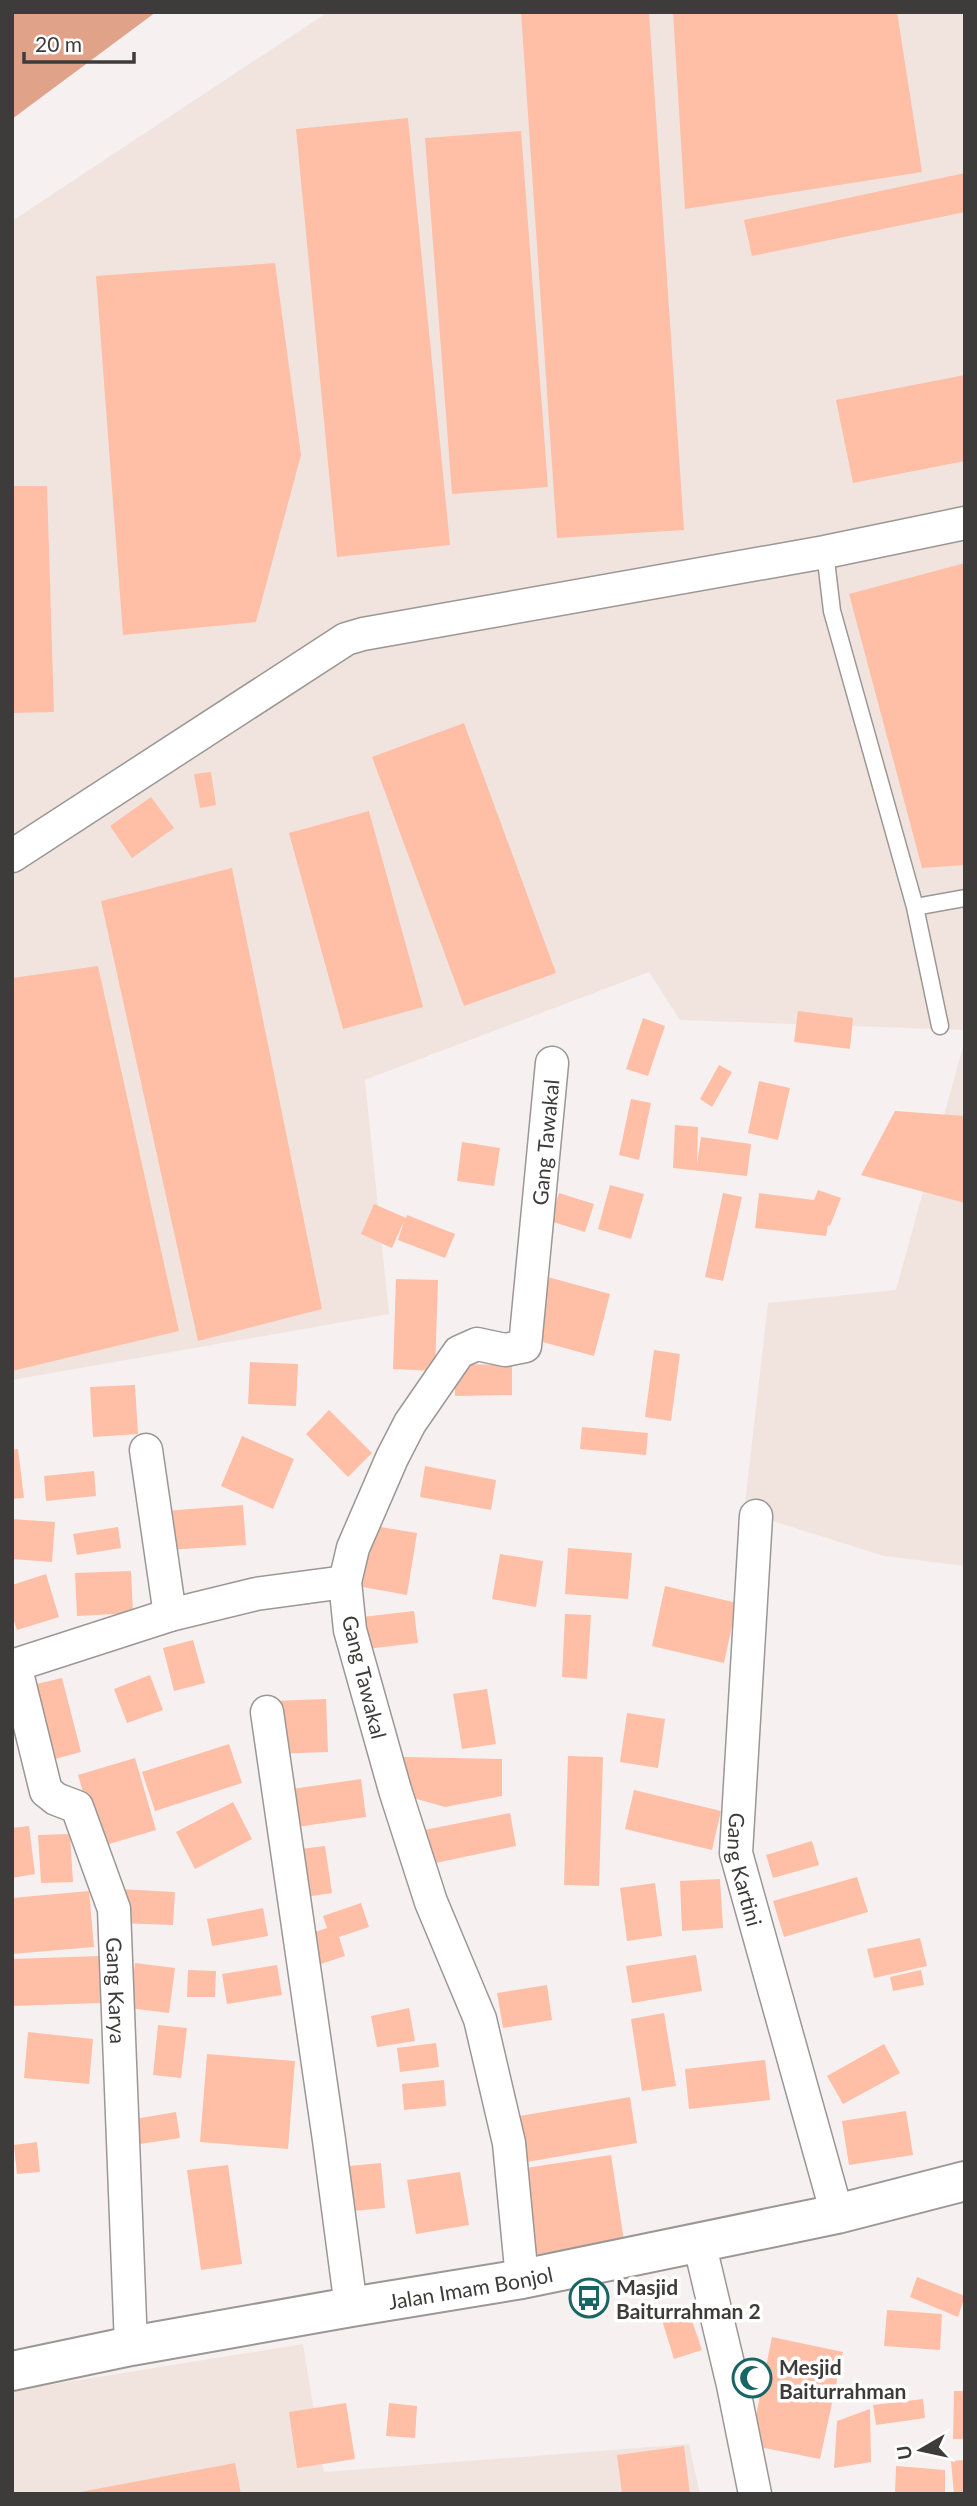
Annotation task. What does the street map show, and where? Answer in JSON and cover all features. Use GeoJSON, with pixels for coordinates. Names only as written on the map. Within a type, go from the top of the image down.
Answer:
{"type":"FeatureCollection","features":[{"type":"Feature","properties":{"kind":"main road","name":"Jalan Imam Bonjol"},"geometry":{"type":"LineString","coordinates":[[12,2371],[131,2346],[522,2279],[837,2214],[965,2181]]}},
{"type":"Feature","properties":{"kind":"street"},"geometry":{"type":"LineString","coordinates":[[12,856],[346,639],[825,552],[965,523]]}},
{"type":"Feature","properties":{"kind":"street","name":"Gang Tawakal"},"geometry":{"type":"LineString","coordinates":[[522,2279],[509,2143],[480,2019],[431,1902],[395,1790],[350,1630],[345,1583],[353,1548],[392,1458],[410,1423],[459,1352],[477,1344],[505,1350],[525,1346],[552,1063]]}},
{"type":"Feature","properties":{"kind":"street"},"geometry":{"type":"LineString","coordinates":[[146,1450],[170,1615]]}},
{"type":"Feature","properties":{"kind":"street","name":"Gang Kartini"},"geometry":{"type":"LineString","coordinates":[[756,1516],[736,1853],[837,2214]]}},
{"type":"Feature","properties":{"kind":"street"},"geometry":{"type":"LineString","coordinates":[[13,1665],[170,1615],[256,1594],[345,1583]]}},
{"type":"Feature","properties":{"kind":"street","name":"Gang Karya"},"geometry":{"type":"LineString","coordinates":[[13,1665],[46,1791],[56,1799],[77,1807],[114,1909],[131,2346]]}},
{"type":"Feature","properties":{"kind":"street"},"geometry":{"type":"LineString","coordinates":[[267,1712],[351,2307]]}},
{"type":"Feature","properties":{"kind":"street"},"geometry":{"type":"LineString","coordinates":[[699,2242],[733,2385],[755,2494]]}},
{"type":"Feature","properties":{"kind":"lane"},"geometry":{"type":"LineString","coordinates":[[825,552],[832,611],[915,906],[940,1026]]}},
{"type":"Feature","properties":{"kind":"lane"},"geometry":{"type":"LineString","coordinates":[[915,906],[965,898]]}},
{"type":"Feature","properties":{"kind":"shaded area"},"geometry":{"type":"Polygon","coordinates":[[[12,12],[156,12],[12,119],[12,12]]]}},
{"type":"Feature","properties":{"kind":"shaded area"},"geometry":{"type":"Polygon","coordinates":[[[328,12],[965,12],[965,1030],[680,1020],[649,972],[365,1080],[389,1314],[12,1380],[12,221],[328,12]]]}},
{"type":"Feature","properties":{"kind":"shaded area"},"geometry":{"type":"Polygon","coordinates":[[[965,1039],[965,1566],[884,1556],[744,1512],[768,1303],[896,1290],[965,1039]]]}},
{"type":"Feature","properties":{"kind":"shaded area"},"geometry":{"type":"Polygon","coordinates":[[[303,2344],[324,2472],[689,2444],[700,2494],[12,2494],[12,2391],[303,2344]]]}},
{"type":"Feature","properties":{"kind":"building"},"geometry":{"type":"Polygon","coordinates":[[[521,12],[649,12],[684,530],[557,538],[521,12]]]}},
{"type":"Feature","properties":{"kind":"building"},"geometry":{"type":"Polygon","coordinates":[[[673,12],[897,12],[922,172],[685,209],[673,12]]]}},
{"type":"Feature","properties":{"kind":"building"},"geometry":{"type":"Polygon","coordinates":[[[408,118],[450,545],[337,557],[296,129],[408,118]]]}},
{"type":"Feature","properties":{"kind":"building"},"geometry":{"type":"Polygon","coordinates":[[[521,131],[548,487],[452,494],[425,138],[521,131]]]}},
{"type":"Feature","properties":{"kind":"building"},"geometry":{"type":"Polygon","coordinates":[[[965,173],[965,212],[752,256],[744,220],[965,173]]]}},
{"type":"Feature","properties":{"kind":"building"},"geometry":{"type":"Polygon","coordinates":[[[275,263],[301,455],[256,622],[123,635],[96,276],[275,263]]]}},
{"type":"Feature","properties":{"kind":"building"},"geometry":{"type":"Polygon","coordinates":[[[965,375],[965,461],[853,483],[836,400],[965,375]]]}},
{"type":"Feature","properties":{"kind":"building"},"geometry":{"type":"Polygon","coordinates":[[[12,486],[47,486],[54,712],[12,713],[12,486]]]}},
{"type":"Feature","properties":{"kind":"building"},"geometry":{"type":"Polygon","coordinates":[[[965,563],[965,865],[922,868],[849,594],[965,563]]]}},
{"type":"Feature","properties":{"kind":"building"},"geometry":{"type":"Polygon","coordinates":[[[464,723],[556,973],[464,1006],[372,757],[464,723]]]}},
{"type":"Feature","properties":{"kind":"building"},"geometry":{"type":"Polygon","coordinates":[[[211,772],[216,805],[200,808],[194,774],[211,772]]]}},
{"type":"Feature","properties":{"kind":"building"},"geometry":{"type":"Polygon","coordinates":[[[151,797],[174,828],[132,858],[110,826],[151,797]]]}},
{"type":"Feature","properties":{"kind":"building"},"geometry":{"type":"Polygon","coordinates":[[[369,811],[423,1007],[343,1029],[289,833],[369,811]]]}},
{"type":"Feature","properties":{"kind":"building"},"geometry":{"type":"Polygon","coordinates":[[[232,868],[322,1309],[198,1341],[101,901],[232,868]]]}},
{"type":"Feature","properties":{"kind":"building"},"geometry":{"type":"Polygon","coordinates":[[[98,966],[179,1331],[12,1371],[12,978],[98,966]]]}},
{"type":"Feature","properties":{"kind":"building"},"geometry":{"type":"Polygon","coordinates":[[[798,1011],[853,1018],[850,1049],[794,1042],[798,1011]]]}},
{"type":"Feature","properties":{"kind":"building"},"geometry":{"type":"Polygon","coordinates":[[[643,1018],[665,1026],[648,1076],[626,1069],[643,1018]]]}},
{"type":"Feature","properties":{"kind":"building"},"geometry":{"type":"Polygon","coordinates":[[[719,1065],[732,1072],[712,1107],[700,1099],[719,1065]]]}},
{"type":"Feature","properties":{"kind":"building"},"geometry":{"type":"Polygon","coordinates":[[[759,1081],[790,1088],[778,1140],[748,1133],[759,1081]]]}},
{"type":"Feature","properties":{"kind":"building"},"geometry":{"type":"Polygon","coordinates":[[[631,1099],[651,1103],[639,1160],[619,1155],[631,1099]]]}},
{"type":"Feature","properties":{"kind":"building"},"geometry":{"type":"Polygon","coordinates":[[[895,1111],[965,1116],[965,1203],[861,1175],[895,1111]]]}},
{"type":"Feature","properties":{"kind":"building"},"geometry":{"type":"Polygon","coordinates":[[[675,1125],[698,1127],[697,1164],[701,1137],[751,1144],[747,1176],[673,1168],[675,1125]]]}},
{"type":"Feature","properties":{"kind":"building"},"geometry":{"type":"Polygon","coordinates":[[[462,1142],[500,1148],[494,1186],[457,1181],[462,1142]]]}},
{"type":"Feature","properties":{"kind":"building"},"geometry":{"type":"Polygon","coordinates":[[[610,1185],[644,1194],[631,1239],[598,1229],[610,1185]]]}},
{"type":"Feature","properties":{"kind":"building"},"geometry":{"type":"Polygon","coordinates":[[[818,1190],[841,1198],[830,1226],[828,1225],[826,1236],[755,1228],[759,1193],[814,1200],[818,1190]]]}},
{"type":"Feature","properties":{"kind":"building"},"geometry":{"type":"Polygon","coordinates":[[[559,1193],[594,1204],[585,1232],[550,1221],[559,1193]]]}},
{"type":"Feature","properties":{"kind":"building"},"geometry":{"type":"Polygon","coordinates":[[[723,1193],[742,1197],[723,1281],[705,1277],[723,1193]]]}},
{"type":"Feature","properties":{"kind":"building"},"geometry":{"type":"Polygon","coordinates":[[[374,1204],[455,1234],[445,1258],[398,1240],[404,1221],[392,1248],[361,1234],[374,1204]]]}},
{"type":"Feature","properties":{"kind":"building"},"geometry":{"type":"Polygon","coordinates":[[[544,1276],[610,1294],[594,1356],[528,1338],[544,1276]]]}},
{"type":"Feature","properties":{"kind":"building"},"geometry":{"type":"Polygon","coordinates":[[[396,1279],[438,1280],[435,1371],[393,1369],[396,1279]]]}},
{"type":"Feature","properties":{"kind":"building"},"geometry":{"type":"Polygon","coordinates":[[[654,1350],[680,1354],[671,1421],[645,1417],[654,1350]]]}},
{"type":"Feature","properties":{"kind":"building"},"geometry":{"type":"Polygon","coordinates":[[[250,1362],[298,1364],[296,1406],[248,1404],[250,1362]]]}},
{"type":"Feature","properties":{"kind":"building"},"geometry":{"type":"Polygon","coordinates":[[[455,1364],[512,1365],[512,1395],[455,1396],[455,1364]]]}},
{"type":"Feature","properties":{"kind":"building"},"geometry":{"type":"Polygon","coordinates":[[[135,1385],[138,1434],[93,1437],[90,1387],[135,1385]]]}},
{"type":"Feature","properties":{"kind":"building"},"geometry":{"type":"Polygon","coordinates":[[[329,1410],[372,1453],[348,1477],[306,1434],[329,1410]]]}},
{"type":"Feature","properties":{"kind":"building"},"geometry":{"type":"Polygon","coordinates":[[[582,1427],[648,1433],[646,1455],[580,1449],[582,1427]]]}},
{"type":"Feature","properties":{"kind":"building"},"geometry":{"type":"Polygon","coordinates":[[[242,1436],[294,1459],[273,1509],[221,1486],[242,1436]]]}},
{"type":"Feature","properties":{"kind":"building"},"geometry":{"type":"Polygon","coordinates":[[[18,1449],[24,1498],[12,1499],[12,1450],[18,1449]]]}},
{"type":"Feature","properties":{"kind":"building"},"geometry":{"type":"Polygon","coordinates":[[[425,1466],[496,1480],[491,1510],[420,1497],[425,1466]]]}},
{"type":"Feature","properties":{"kind":"building"},"geometry":{"type":"Polygon","coordinates":[[[94,1471],[96,1496],[46,1501],[44,1476],[94,1471]]]}},
{"type":"Feature","properties":{"kind":"building"},"geometry":{"type":"Polygon","coordinates":[[[243,1505],[246,1545],[168,1550],[165,1511],[243,1505]]]}},
{"type":"Feature","properties":{"kind":"building"},"geometry":{"type":"Polygon","coordinates":[[[12,1519],[55,1522],[52,1562],[12,1559],[12,1519]]]}},
{"type":"Feature","properties":{"kind":"building"},"geometry":{"type":"Polygon","coordinates":[[[368,1525],[417,1533],[407,1595],[357,1586],[368,1525]]]}},
{"type":"Feature","properties":{"kind":"building"},"geometry":{"type":"Polygon","coordinates":[[[118,1527],[121,1548],[77,1555],[73,1534],[118,1527]]]}},
{"type":"Feature","properties":{"kind":"building"},"geometry":{"type":"Polygon","coordinates":[[[568,1548],[632,1553],[628,1599],[565,1594],[568,1548]]]}},
{"type":"Feature","properties":{"kind":"building"},"geometry":{"type":"Polygon","coordinates":[[[500,1554],[543,1561],[536,1607],[492,1599],[500,1554]]]}},
{"type":"Feature","properties":{"kind":"building"},"geometry":{"type":"Polygon","coordinates":[[[131,1571],[133,1613],[77,1616],[75,1573],[131,1571]]]}},
{"type":"Feature","properties":{"kind":"building"},"geometry":{"type":"Polygon","coordinates":[[[46,1574],[59,1617],[17,1630],[12,1615],[12,1585],[46,1574]]]}},
{"type":"Feature","properties":{"kind":"building"},"geometry":{"type":"Polygon","coordinates":[[[665,1586],[737,1603],[724,1663],[652,1646],[665,1586]]]}},
{"type":"Feature","properties":{"kind":"building"},"geometry":{"type":"Polygon","coordinates":[[[414,1611],[418,1643],[366,1649],[362,1617],[414,1611]]]}},
{"type":"Feature","properties":{"kind":"building"},"geometry":{"type":"Polygon","coordinates":[[[565,1614],[591,1615],[587,1679],[562,1677],[565,1614]]]}},
{"type":"Feature","properties":{"kind":"building"},"geometry":{"type":"Polygon","coordinates":[[[193,1640],[205,1683],[174,1691],[163,1648],[193,1640]]]}},
{"type":"Feature","properties":{"kind":"building"},"geometry":{"type":"Polygon","coordinates":[[[150,1675],[163,1710],[127,1723],[114,1689],[150,1675]]]}},
{"type":"Feature","properties":{"kind":"building"},"geometry":{"type":"Polygon","coordinates":[[[62,1678],[81,1752],[44,1762],[24,1687],[62,1678]]]}},
{"type":"Feature","properties":{"kind":"building"},"geometry":{"type":"Polygon","coordinates":[[[487,1689],[496,1744],[462,1749],[453,1694],[487,1689]]]}},
{"type":"Feature","properties":{"kind":"building"},"geometry":{"type":"Polygon","coordinates":[[[326,1699],[328,1752],[273,1754],[272,1701],[326,1699]]]}},
{"type":"Feature","properties":{"kind":"building"},"geometry":{"type":"Polygon","coordinates":[[[627,1713],[665,1719],[658,1768],[620,1762],[627,1713]]]}},
{"type":"Feature","properties":{"kind":"building"},"geometry":{"type":"Polygon","coordinates":[[[229,1744],[242,1783],[155,1811],[142,1772],[229,1744]]]}},
{"type":"Feature","properties":{"kind":"building"},"geometry":{"type":"Polygon","coordinates":[[[568,1756],[603,1757],[599,1886],[564,1885],[568,1756]]]}},
{"type":"Feature","properties":{"kind":"building"},"geometry":{"type":"Polygon","coordinates":[[[404,1757],[502,1759],[502,1796],[445,1807],[403,1795],[404,1757]]]}},
{"type":"Feature","properties":{"kind":"building"},"geometry":{"type":"Polygon","coordinates":[[[135,1758],[156,1830],[99,1847],[78,1775],[135,1758]]]}},
{"type":"Feature","properties":{"kind":"building"},"geometry":{"type":"Polygon","coordinates":[[[361,1779],[366,1817],[290,1828],[285,1790],[361,1779]]]}},
{"type":"Feature","properties":{"kind":"building"},"geometry":{"type":"Polygon","coordinates":[[[634,1790],[721,1811],[712,1850],[625,1829],[634,1790]]]}},
{"type":"Feature","properties":{"kind":"building"},"geometry":{"type":"Polygon","coordinates":[[[233,1802],[252,1839],[195,1869],[176,1832],[233,1802]]]}},
{"type":"Feature","properties":{"kind":"building"},"geometry":{"type":"Polygon","coordinates":[[[510,1813],[516,1846],[426,1865],[419,1831],[510,1813]]]}},
{"type":"Feature","properties":{"kind":"building"},"geometry":{"type":"Polygon","coordinates":[[[29,1826],[35,1874],[12,1878],[12,1828],[29,1826]]]}},
{"type":"Feature","properties":{"kind":"building"},"geometry":{"type":"Polygon","coordinates":[[[70,1834],[73,1882],[41,1883],[38,1835],[70,1834]]]}},
{"type":"Feature","properties":{"kind":"building"},"geometry":{"type":"Polygon","coordinates":[[[812,1841],[819,1865],[773,1878],[766,1855],[812,1841]]]}},
{"type":"Feature","properties":{"kind":"building"},"geometry":{"type":"Polygon","coordinates":[[[325,1846],[332,1893],[299,1898],[292,1850],[325,1846]]]}},
{"type":"Feature","properties":{"kind":"building"},"geometry":{"type":"Polygon","coordinates":[[[857,1877],[868,1912],[784,1937],[773,1901],[857,1877]]]}},
{"type":"Feature","properties":{"kind":"building"},"geometry":{"type":"Polygon","coordinates":[[[720,1879],[723,1928],[682,1931],[680,1881],[720,1879]]]}},
{"type":"Feature","properties":{"kind":"building"},"geometry":{"type":"Polygon","coordinates":[[[655,1883],[662,1936],[627,1941],[620,1888],[655,1883]]]}},
{"type":"Feature","properties":{"kind":"building"},"geometry":{"type":"Polygon","coordinates":[[[119,1889],[175,1892],[173,1925],[118,1923],[119,1889]]]}},
{"type":"Feature","properties":{"kind":"building"},"geometry":{"type":"Polygon","coordinates":[[[89,1891],[94,1947],[12,1954],[12,1898],[89,1891]]]}},
{"type":"Feature","properties":{"kind":"building"},"geometry":{"type":"Polygon","coordinates":[[[361,1903],[369,1927],[339,1937],[345,1956],[321,1964],[312,1933],[327,1928],[323,1916],[361,1903]]]}},
{"type":"Feature","properties":{"kind":"building"},"geometry":{"type":"Polygon","coordinates":[[[263,1908],[268,1936],[212,1946],[207,1919],[263,1908]]]}},
{"type":"Feature","properties":{"kind":"building"},"geometry":{"type":"Polygon","coordinates":[[[920,1938],[927,1966],[874,1978],[867,1949],[920,1938]]]}},
{"type":"Feature","properties":{"kind":"building"},"geometry":{"type":"Polygon","coordinates":[[[696,1955],[702,1991],[632,2003],[626,1966],[696,1955]]]}},
{"type":"Feature","properties":{"kind":"building"},"geometry":{"type":"Polygon","coordinates":[[[100,1956],[101,2003],[12,2006],[12,1959],[100,1956]]]}},
{"type":"Feature","properties":{"kind":"building"},"geometry":{"type":"Polygon","coordinates":[[[135,1963],[175,1968],[169,2013],[129,2008],[135,1963]]]}},
{"type":"Feature","properties":{"kind":"building"},"geometry":{"type":"Polygon","coordinates":[[[277,1965],[282,1995],[227,2004],[222,1974],[277,1965]]]}},
{"type":"Feature","properties":{"kind":"building"},"geometry":{"type":"Polygon","coordinates":[[[188,1970],[216,1971],[215,1997],[187,1997],[188,1970]]]}},
{"type":"Feature","properties":{"kind":"building"},"geometry":{"type":"Polygon","coordinates":[[[921,1970],[924,1985],[893,1991],[890,1977],[921,1970]]]}},
{"type":"Feature","properties":{"kind":"building"},"geometry":{"type":"Polygon","coordinates":[[[547,1985],[552,2020],[503,2028],[497,1993],[547,1985]]]}},
{"type":"Feature","properties":{"kind":"building"},"geometry":{"type":"Polygon","coordinates":[[[409,2008],[415,2041],[377,2047],[371,2016],[409,2008]]]}},
{"type":"Feature","properties":{"kind":"building"},"geometry":{"type":"Polygon","coordinates":[[[664,2013],[676,2086],[642,2091],[631,2019],[664,2013]]]}},
{"type":"Feature","properties":{"kind":"building"},"geometry":{"type":"Polygon","coordinates":[[[158,2025],[187,2028],[181,2078],[153,2075],[158,2025]]]}},
{"type":"Feature","properties":{"kind":"building"},"geometry":{"type":"Polygon","coordinates":[[[28,2032],[93,2039],[89,2084],[24,2078],[28,2032]]]}},
{"type":"Feature","properties":{"kind":"building"},"geometry":{"type":"Polygon","coordinates":[[[436,2043],[439,2067],[400,2072],[397,2048],[436,2043]]]}},
{"type":"Feature","properties":{"kind":"building"},"geometry":{"type":"Polygon","coordinates":[[[884,2044],[900,2073],[843,2104],[827,2076],[884,2044]]]}},
{"type":"Feature","properties":{"kind":"building"},"geometry":{"type":"Polygon","coordinates":[[[207,2054],[295,2061],[288,2149],[200,2142],[207,2054]]]}},
{"type":"Feature","properties":{"kind":"building"},"geometry":{"type":"Polygon","coordinates":[[[765,2060],[770,2100],[689,2109],[685,2069],[765,2060]]]}},
{"type":"Feature","properties":{"kind":"building"},"geometry":{"type":"Polygon","coordinates":[[[444,2080],[446,2106],[404,2110],[402,2084],[444,2080]]]}},
{"type":"Feature","properties":{"kind":"building"},"geometry":{"type":"Polygon","coordinates":[[[630,2097],[637,2143],[521,2163],[514,2117],[630,2097]]]}},
{"type":"Feature","properties":{"kind":"building"},"geometry":{"type":"Polygon","coordinates":[[[906,2111],[913,2155],[849,2165],[842,2121],[906,2111]]]}},
{"type":"Feature","properties":{"kind":"building"},"geometry":{"type":"Polygon","coordinates":[[[176,2112],[180,2138],[127,2146],[123,2121],[176,2112]]]}},
{"type":"Feature","properties":{"kind":"building"},"geometry":{"type":"Polygon","coordinates":[[[37,2142],[40,2172],[17,2174],[14,2145],[37,2142]]]}},
{"type":"Feature","properties":{"kind":"building"},"geometry":{"type":"Polygon","coordinates":[[[611,2155],[624,2241],[532,2255],[519,2169],[611,2155]]]}},
{"type":"Feature","properties":{"kind":"building"},"geometry":{"type":"Polygon","coordinates":[[[381,2163],[385,2208],[342,2212],[338,2167],[381,2163]]]}},
{"type":"Feature","properties":{"kind":"building"},"geometry":{"type":"Polygon","coordinates":[[[228,2165],[242,2264],[201,2270],[187,2170],[228,2165]]]}},
{"type":"Feature","properties":{"kind":"building"},"geometry":{"type":"Polygon","coordinates":[[[460,2172],[469,2225],[416,2234],[407,2180],[460,2172]]]}},
{"type":"Feature","properties":{"kind":"building"},"geometry":{"type":"Polygon","coordinates":[[[917,2277],[965,2296],[958,2317],[910,2297],[917,2277]]]}},
{"type":"Feature","properties":{"kind":"building"},"geometry":{"type":"Polygon","coordinates":[[[688,2309],[702,2350],[674,2359],[661,2317],[688,2309]]]}},
{"type":"Feature","properties":{"kind":"building"},"geometry":{"type":"Polygon","coordinates":[[[887,2310],[942,2314],[940,2350],[884,2346],[887,2310]]]}},
{"type":"Feature","properties":{"kind":"building"},"geometry":{"type":"Polygon","coordinates":[[[772,2337],[843,2352],[820,2459],[750,2445],[772,2337]]]}},
{"type":"Feature","properties":{"kind":"building"},"geometry":{"type":"Polygon","coordinates":[[[954,2391],[965,2391],[965,2439],[953,2439],[954,2391]]]}},
{"type":"Feature","properties":{"kind":"building"},"geometry":{"type":"Polygon","coordinates":[[[923,2399],[925,2418],[876,2425],[873,2405],[923,2399]]]}},
{"type":"Feature","properties":{"kind":"building"},"geometry":{"type":"Polygon","coordinates":[[[346,2403],[355,2459],[297,2468],[289,2412],[346,2403]]]}},
{"type":"Feature","properties":{"kind":"building"},"geometry":{"type":"Polygon","coordinates":[[[389,2403],[417,2406],[415,2438],[386,2436],[389,2403]]]}},
{"type":"Feature","properties":{"kind":"building"},"geometry":{"type":"Polygon","coordinates":[[[870,2409],[871,2462],[834,2468],[837,2421],[870,2409]]]}},
{"type":"Feature","properties":{"kind":"building"},"geometry":{"type":"Polygon","coordinates":[[[684,2446],[690,2494],[622,2494],[617,2455],[684,2446]]]}},
{"type":"Feature","properties":{"kind":"building"},"geometry":{"type":"Polygon","coordinates":[[[965,2460],[965,2494],[954,2494],[951,2461],[965,2460]]]}},
{"type":"Feature","properties":{"kind":"building"},"geometry":{"type":"Polygon","coordinates":[[[235,2463],[241,2494],[80,2494],[80,2492],[235,2463]]]}},
{"type":"Feature","properties":{"kind":"building"},"geometry":{"type":"Polygon","coordinates":[[[896,2466],[945,2470],[945,2494],[895,2494],[896,2466]]]}},
{"type":"Feature","properties":{"kind":"place","name":"Masjid Baiturrahman 2"},"geometry":{"type":"Point","coordinates":[589,2298]}},
{"type":"Feature","properties":{"kind":"place","name":"Mesjid Baiturrahman"},"geometry":{"type":"Point","coordinates":[752,2378]}}]}
